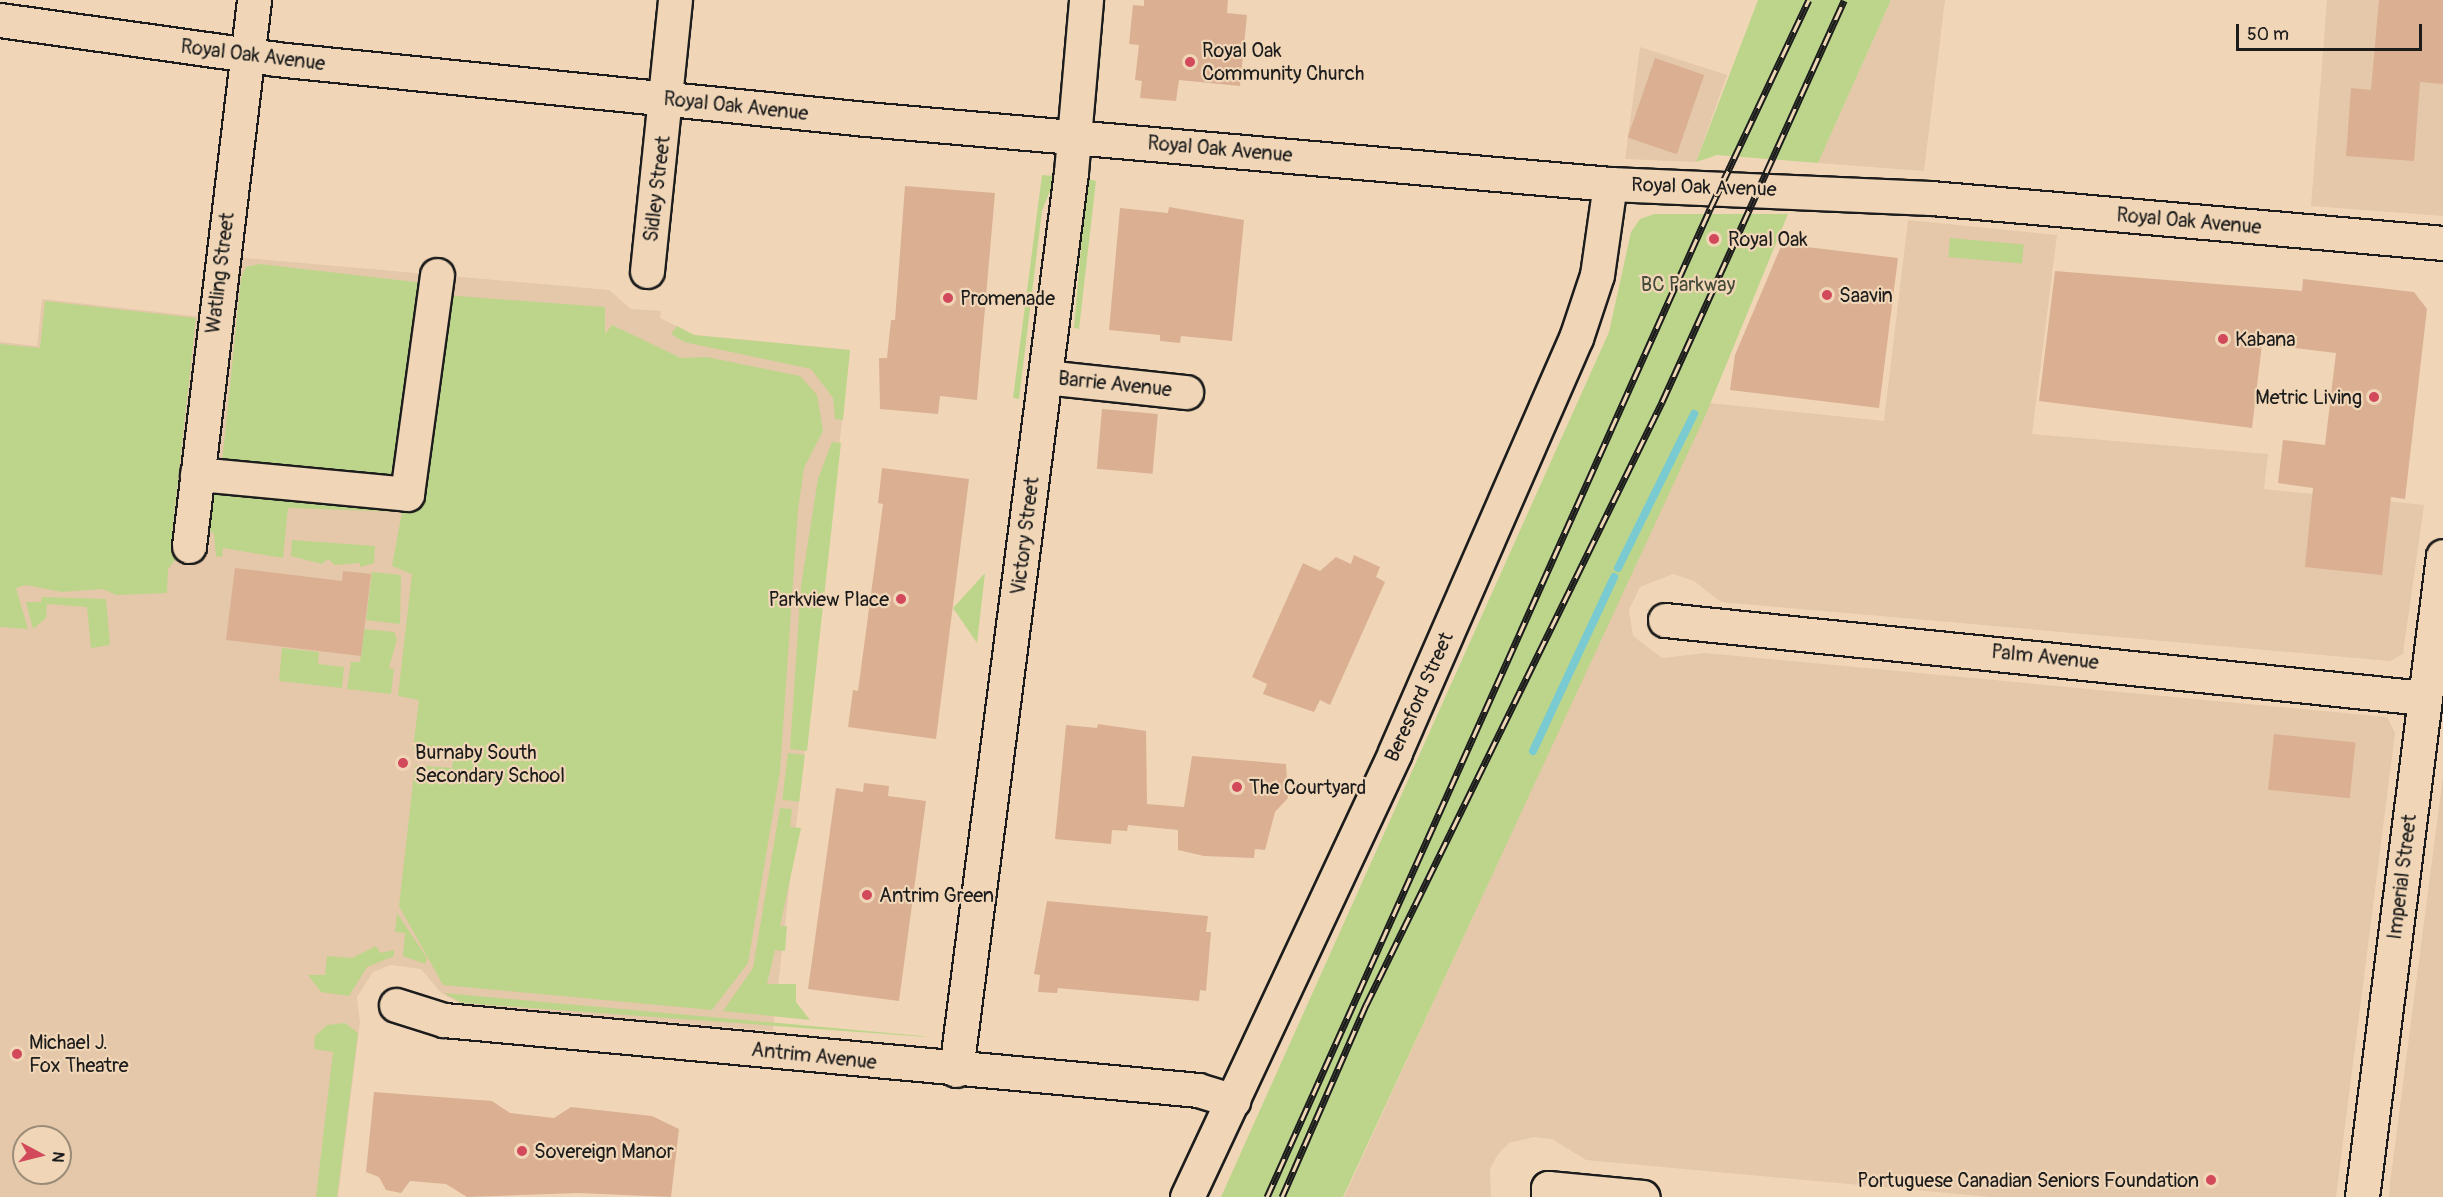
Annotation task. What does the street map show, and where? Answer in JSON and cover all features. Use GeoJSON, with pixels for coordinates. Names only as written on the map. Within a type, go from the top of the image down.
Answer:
{"type":"FeatureCollection","features":[{"type":"Feature","properties":{"kind":"street","name":"Watling Street"},"geometry":{"type":"LineString","coordinates":[[189,546],[254,0]]}},
{"type":"Feature","properties":{"kind":"street","name":"Sidley Street"},"geometry":{"type":"LineString","coordinates":[[647,271],[675,0]]}},
{"type":"Feature","properties":{"kind":"street","name":"Victory Street"},"geometry":{"type":"LineString","coordinates":[[956,1070],[1045,376],[1073,136],[1086,0]]}},
{"type":"Feature","properties":{"kind":"street","name":"Royal Oak Avenue"},"geometry":{"type":"LineString","coordinates":[[0,20],[248,56],[666,99],[1610,184],[1931,198],[2443,243]]}},
{"type":"Feature","properties":{"kind":"street","name":"Beresford Street"},"geometry":{"type":"LineString","coordinates":[[1187,1197],[1395,752],[1576,338],[1597,275],[1610,184]]}},
{"type":"Feature","properties":{"kind":"street"},"geometry":{"type":"LineString","coordinates":[[197,474],[407,494],[437,274]]}},
{"type":"Feature","properties":{"kind":"street","name":"Barrie Avenue"},"geometry":{"type":"LineString","coordinates":[[1045,376],[1185,392]]}},
{"type":"Feature","properties":{"kind":"street","name":"Imperial Street"},"geometry":{"type":"LineString","coordinates":[[2362,1197],[2443,556]]}},
{"type":"Feature","properties":{"kind":"street","name":"Palm Avenue"},"geometry":{"type":"LineString","coordinates":[[1665,620],[2424,698]]}},
{"type":"Feature","properties":{"kind":"street","name":"Antrim Avenue"},"geometry":{"type":"LineString","coordinates":[[396,1005],[444,1020],[956,1070],[1198,1090],[1233,1101]]}},
{"type":"Feature","properties":{"kind":"street"},"geometry":{"type":"LineString","coordinates":[[1548,1192],[1642,1197]]}},
{"type":"Feature","properties":{"kind":"shaded area"},"geometry":{"type":"Polygon","coordinates":[[[1891,0],[1945,0],[1924,171],[1818,163],[1891,0]]]}},
{"type":"Feature","properties":{"kind":"shaded area"},"geometry":{"type":"Polygon","coordinates":[[[2327,0],[2443,0],[2443,216],[2311,206],[2327,0]]]}},
{"type":"Feature","properties":{"kind":"shaded area"},"geometry":{"type":"Polygon","coordinates":[[[1640,47],[1727,75],[1696,162],[1625,159],[1640,47]]]}},
{"type":"Feature","properties":{"kind":"shaded area"},"geometry":{"type":"Polygon","coordinates":[[[1908,220],[2057,235],[2032,434],[2268,454],[2264,489],[2424,505],[2403,654],[2390,661],[1721,602],[1694,581],[1673,574],[1640,587],[1629,610],[1633,636],[1662,658],[1705,653],[2387,717],[2395,733],[2336,1197],[1992,1197],[1586,1160],[1552,1139],[1534,1137],[1509,1143],[1498,1154],[1490,1169],[1491,1197],[1344,1197],[1709,403],[1884,421],[1908,220]]]}},
{"type":"Feature","properties":{"kind":"shaded area","name":"Burnaby South Secondary School"},"geometry":{"type":"Polygon","coordinates":[[[234,257],[609,290],[631,309],[661,311],[660,318],[694,335],[850,350],[773,1031],[463,1005],[441,993],[421,969],[391,965],[373,972],[357,997],[360,1022],[338,1197],[0,1197],[0,342],[37,346],[42,299],[203,317],[176,549],[204,552],[234,257]]]}},
{"type":"Feature","properties":{"kind":"shaded area"},"geometry":{"type":"Polygon","coordinates":[[[2443,776],[2443,1197],[2389,1197],[2390,1183],[2443,776]]]}},
{"type":"Feature","properties":{"kind":"green space"},"geometry":{"type":"Polygon","coordinates":[[[1758,0],[1891,0],[1818,163],[1717,155],[1696,162],[1758,0]]]}},
{"type":"Feature","properties":{"kind":"green space"},"geometry":{"type":"Polygon","coordinates":[[[1042,175],[1053,176],[1053,183],[1042,211],[1019,399],[1013,398],[1042,175]]]}},
{"type":"Feature","properties":{"kind":"green space"},"geometry":{"type":"Polygon","coordinates":[[[1087,179],[1096,181],[1079,329],[1074,328],[1087,179]]]}},
{"type":"Feature","properties":{"kind":"green space","name":"BC Parkway"},"geometry":{"type":"Polygon","coordinates":[[[1654,214],[1788,214],[1706,414],[1343,1197],[1221,1197],[1609,332],[1631,232],[1640,219],[1654,214]]]}},
{"type":"Feature","properties":{"kind":"green space"},"geometry":{"type":"Polygon","coordinates":[[[1950,238],[2024,244],[2022,263],[1948,257],[1950,238]]]}},
{"type":"Feature","properties":{"kind":"green space"},"geometry":{"type":"Polygon","coordinates":[[[260,264],[424,283],[404,480],[222,463],[241,278],[246,267],[260,264]]]}},
{"type":"Feature","properties":{"kind":"green space"},"geometry":{"type":"Polygon","coordinates":[[[444,295],[605,307],[605,334],[612,325],[681,358],[707,357],[800,376],[817,395],[823,431],[804,468],[798,510],[780,771],[748,963],[712,1010],[443,985],[399,906],[415,765],[452,768],[454,755],[413,749],[419,700],[398,696],[412,574],[392,566],[402,512],[288,508],[283,558],[223,548],[222,557],[216,556],[214,534],[205,527],[215,489],[420,506],[444,295]]]}},
{"type":"Feature","properties":{"kind":"green space"},"geometry":{"type":"Polygon","coordinates":[[[45,301],[196,318],[172,534],[175,560],[168,569],[167,593],[116,595],[103,589],[62,592],[26,585],[16,588],[28,629],[0,627],[0,344],[40,348],[45,301]]]}},
{"type":"Feature","properties":{"kind":"green space"},"geometry":{"type":"Polygon","coordinates":[[[677,326],[694,335],[850,350],[843,420],[835,419],[833,398],[811,369],[684,342],[671,334],[677,326]]]}},
{"type":"Feature","properties":{"kind":"green space"},"geometry":{"type":"Polygon","coordinates":[[[832,442],[841,443],[807,751],[790,749],[801,586],[818,479],[832,442]]]}},
{"type":"Feature","properties":{"kind":"green space"},"geometry":{"type":"Polygon","coordinates":[[[292,540],[375,546],[374,563],[360,567],[360,563],[335,565],[328,559],[322,564],[291,556],[292,540]]]}},
{"type":"Feature","properties":{"kind":"green space"},"geometry":{"type":"Polygon","coordinates":[[[372,572],[401,575],[400,624],[366,620],[372,572]]]}},
{"type":"Feature","properties":{"kind":"green space"},"geometry":{"type":"Polygon","coordinates":[[[985,573],[977,643],[953,608],[985,573]]]}},
{"type":"Feature","properties":{"kind":"green space"},"geometry":{"type":"Polygon","coordinates":[[[42,597],[106,599],[110,645],[91,648],[87,607],[47,604],[46,618],[33,629],[26,602],[41,602],[42,597]]]}},
{"type":"Feature","properties":{"kind":"green space"},"geometry":{"type":"Polygon","coordinates":[[[364,629],[394,632],[397,639],[389,668],[394,669],[391,694],[347,689],[351,662],[360,662],[364,629]]]}},
{"type":"Feature","properties":{"kind":"green space"},"geometry":{"type":"Polygon","coordinates":[[[282,648],[319,652],[318,664],[344,667],[342,688],[279,681],[282,648]]]}},
{"type":"Feature","properties":{"kind":"green space"},"geometry":{"type":"Polygon","coordinates":[[[788,753],[805,755],[799,802],[782,800],[788,753]]]}},
{"type":"Feature","properties":{"kind":"green space"},"geometry":{"type":"Polygon","coordinates":[[[780,808],[792,809],[790,827],[801,828],[780,926],[787,926],[785,951],[775,950],[767,984],[796,984],[796,1002],[810,1020],[723,1011],[753,968],[780,808]]]}},
{"type":"Feature","properties":{"kind":"green space"},"geometry":{"type":"Polygon","coordinates":[[[397,913],[427,958],[425,964],[403,956],[405,933],[395,932],[397,913]]]}},
{"type":"Feature","properties":{"kind":"green space"},"geometry":{"type":"Polygon","coordinates":[[[376,946],[380,953],[394,950],[394,956],[367,967],[349,996],[321,992],[308,975],[325,975],[327,956],[352,958],[376,946]]]}},
{"type":"Feature","properties":{"kind":"green space"},"geometry":{"type":"Polygon","coordinates":[[[444,993],[922,1036],[927,1037],[462,1003],[444,993]]]}},
{"type":"Feature","properties":{"kind":"green space"},"geometry":{"type":"Polygon","coordinates":[[[345,1023],[358,1033],[337,1197],[316,1197],[333,1052],[314,1049],[315,1036],[327,1025],[345,1023]]]}},
{"type":"Feature","properties":{"kind":"building","name":"Royal Oak Community Church"},"geometry":{"type":"Polygon","coordinates":[[[1144,0],[1228,0],[1227,13],[1247,15],[1240,86],[1179,80],[1176,101],[1140,98],[1142,81],[1135,80],[1139,45],[1129,44],[1133,5],[1144,6],[1144,0]]]}},
{"type":"Feature","properties":{"kind":"building"},"geometry":{"type":"Polygon","coordinates":[[[2379,0],[2443,0],[2443,84],[2420,82],[2414,161],[2346,156],[2351,88],[2371,90],[2379,0]]]}},
{"type":"Feature","properties":{"kind":"building"},"geometry":{"type":"Polygon","coordinates":[[[1655,58],[1704,75],[1677,154],[1628,137],[1655,58]]]}},
{"type":"Feature","properties":{"kind":"building","name":"Promenade"},"geometry":{"type":"Polygon","coordinates":[[[905,186],[995,193],[977,400],[940,396],[938,414],[880,409],[879,358],[887,358],[891,320],[895,320],[905,186]]]}},
{"type":"Feature","properties":{"kind":"building"},"geometry":{"type":"Polygon","coordinates":[[[1169,207],[1244,220],[1232,341],[1181,336],[1180,343],[1160,341],[1160,335],[1109,330],[1120,208],[1168,213],[1169,207]]]}},
{"type":"Feature","properties":{"kind":"building","name":"Saavin"},"geometry":{"type":"Polygon","coordinates":[[[1782,244],[1898,258],[1879,408],[1730,390],[1735,355],[1782,244]]]}},
{"type":"Feature","properties":{"kind":"building"},"geometry":{"type":"Polygon","coordinates":[[[2055,271],[2302,291],[2303,279],[2414,292],[2427,309],[2405,499],[2391,497],[2382,575],[2305,567],[2313,488],[2278,483],[2283,440],[2325,445],[2336,353],[2262,344],[2252,428],[2039,401],[2055,271]]]}},
{"type":"Feature","properties":{"kind":"building"},"geometry":{"type":"Polygon","coordinates":[[[1102,409],[1158,414],[1153,474],[1097,469],[1102,409]]]}},
{"type":"Feature","properties":{"kind":"building","name":"Parkview Place"},"geometry":{"type":"Polygon","coordinates":[[[882,468],[969,479],[936,739],[848,727],[853,690],[858,691],[883,504],[878,503],[882,468]]]}},
{"type":"Feature","properties":{"kind":"building"},"geometry":{"type":"Polygon","coordinates":[[[1354,555],[1380,567],[1376,577],[1385,582],[1330,705],[1320,700],[1314,712],[1263,694],[1267,684],[1252,677],[1303,563],[1320,571],[1336,557],[1351,564],[1354,555]]]}},
{"type":"Feature","properties":{"kind":"building"},"geometry":{"type":"Polygon","coordinates":[[[235,568],[342,581],[343,571],[371,574],[361,656],[226,640],[235,568]]]}},
{"type":"Feature","properties":{"kind":"building","name":"The Courtyard"},"geometry":{"type":"Polygon","coordinates":[[[1098,724],[1146,731],[1147,804],[1184,807],[1192,756],[1286,764],[1288,798],[1275,812],[1265,850],[1255,849],[1254,858],[1204,856],[1178,850],[1178,830],[1128,825],[1127,831],[1112,830],[1111,844],[1055,839],[1066,725],[1097,728],[1098,724]]]}},
{"type":"Feature","properties":{"kind":"building"},"geometry":{"type":"Polygon","coordinates":[[[2274,734],[2356,743],[2350,798],[2268,790],[2274,734]]]}},
{"type":"Feature","properties":{"kind":"building","name":"Antrim Green"},"geometry":{"type":"Polygon","coordinates":[[[864,783],[889,786],[888,796],[926,801],[899,1001],[808,989],[836,788],[863,792],[864,783]]]}},
{"type":"Feature","properties":{"kind":"building"},"geometry":{"type":"Polygon","coordinates":[[[1047,901],[1208,916],[1206,932],[1211,932],[1206,991],[1200,990],[1199,1001],[1058,988],[1057,993],[1038,992],[1040,975],[1034,974],[1047,901]]]}},
{"type":"Feature","properties":{"kind":"building","name":"Sovereign Manor"},"geometry":{"type":"Polygon","coordinates":[[[374,1092],[492,1101],[510,1113],[554,1118],[571,1107],[652,1116],[679,1129],[671,1197],[578,1193],[467,1197],[446,1184],[410,1181],[401,1193],[386,1190],[379,1177],[366,1172],[374,1092]]]}},
{"type":"Feature","properties":{"kind":"waterway"},"geometry":{"type":"LineString","coordinates":[[1618,568],[1694,414]]}},
{"type":"Feature","properties":{"kind":"waterway"},"geometry":{"type":"LineString","coordinates":[[1533,751],[1614,577]]}},
{"type":"Feature","properties":{"kind":"railway"},"geometry":{"type":"LineString","coordinates":[[1267,1197],[1710,209],[1809,0]]}},
{"type":"Feature","properties":{"kind":"railway"},"geometry":{"type":"LineString","coordinates":[[1282,1197],[1366,1005],[1662,402],[1844,0]]}},
{"type":"Feature","properties":{"kind":"place","name":"Royal Oak Community Church"},"geometry":{"type":"Point","coordinates":[1190,62]}},
{"type":"Feature","properties":{"kind":"place","name":"Royal Oak"},"geometry":{"type":"Point","coordinates":[1714,239]}},
{"type":"Feature","properties":{"kind":"place","name":"Saavin"},"geometry":{"type":"Point","coordinates":[1827,295]}},
{"type":"Feature","properties":{"kind":"place","name":"Promenade"},"geometry":{"type":"Point","coordinates":[948,298]}},
{"type":"Feature","properties":{"kind":"place","name":"Kabana"},"geometry":{"type":"Point","coordinates":[2223,339]}},
{"type":"Feature","properties":{"kind":"place","name":"Metric Living"},"geometry":{"type":"Point","coordinates":[2374,397]}},
{"type":"Feature","properties":{"kind":"place","name":"Parkview Place"},"geometry":{"type":"Point","coordinates":[901,599]}},
{"type":"Feature","properties":{"kind":"place","name":"Burnaby South Secondary School"},"geometry":{"type":"Point","coordinates":[403,763]}},
{"type":"Feature","properties":{"kind":"place","name":"The Courtyard"},"geometry":{"type":"Point","coordinates":[1237,787]}},
{"type":"Feature","properties":{"kind":"place","name":"Antrim Green"},"geometry":{"type":"Point","coordinates":[867,895]}},
{"type":"Feature","properties":{"kind":"place","name":"Michael J. Fox Theatre"},"geometry":{"type":"Point","coordinates":[17,1054]}},
{"type":"Feature","properties":{"kind":"place","name":"Sovereign Manor"},"geometry":{"type":"Point","coordinates":[522,1151]}},
{"type":"Feature","properties":{"kind":"place","name":"Portuguese Canadian Seniors Foundation"},"geometry":{"type":"Point","coordinates":[2211,1180]}}]}
